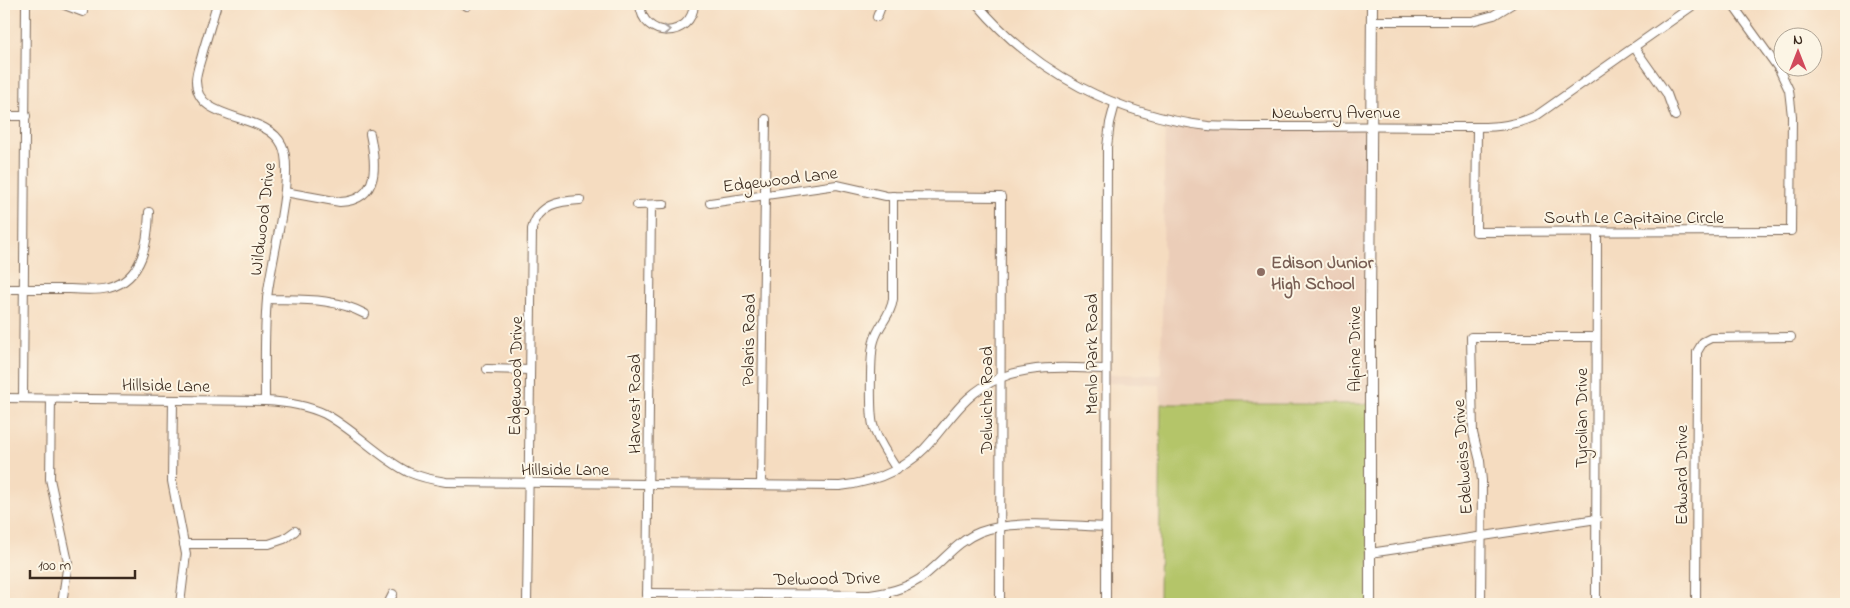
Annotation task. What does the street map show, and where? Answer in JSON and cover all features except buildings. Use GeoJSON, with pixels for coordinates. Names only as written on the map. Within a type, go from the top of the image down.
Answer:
{"type":"FeatureCollection","features":[{"type":"Feature","properties":{"kind":"street"},"geometry":{"type":"LineString","coordinates":[[23,398],[26,4]]}},
{"type":"Feature","properties":{"kind":"street"},"geometry":{"type":"LineString","coordinates":[[62,4],[83,12]]}},
{"type":"Feature","properties":{"kind":"street","name":"Wildwood Drive"},"geometry":{"type":"LineString","coordinates":[[217,4],[197,73],[198,91],[202,98],[213,108],[261,125],[274,134],[282,145],[286,159],[285,192],[267,299],[265,401]]}},
{"type":"Feature","properties":{"kind":"street"},"geometry":{"type":"LineString","coordinates":[[640,4],[640,10],[650,26],[665,31],[676,30],[685,24],[692,14],[694,4]]}},
{"type":"Feature","properties":{"kind":"street"},"geometry":{"type":"LineString","coordinates":[[877,17],[882,4]]}},
{"type":"Feature","properties":{"kind":"street","name":"Newberry Avenue"},"geometry":{"type":"LineString","coordinates":[[977,4],[1002,32],[1038,62],[1078,87],[1115,104],[1160,118],[1210,126],[1477,127],[1514,124],[1536,116],[1695,4]]}},
{"type":"Feature","properties":{"kind":"street","name":"Alpine Drive"},"geometry":{"type":"LineString","coordinates":[[1370,604],[1372,4]]}},
{"type":"Feature","properties":{"kind":"street"},"geometry":{"type":"LineString","coordinates":[[1372,21],[1472,21],[1494,15],[1512,4]]}},
{"type":"Feature","properties":{"kind":"street","name":"South Le Capitaine Circle"},"geometry":{"type":"LineString","coordinates":[[1477,127],[1476,232],[1792,231],[1792,116],[1788,90],[1779,69],[1732,4]]}},
{"type":"Feature","properties":{"kind":"street"},"geometry":{"type":"LineString","coordinates":[[1634,47],[1667,94],[1675,116]]}},
{"type":"Feature","properties":{"kind":"street","name":"Menlo Park Road"},"geometry":{"type":"LineString","coordinates":[[1106,604],[1107,147],[1110,122],[1115,104]]}},
{"type":"Feature","properties":{"kind":"street"},"geometry":{"type":"LineString","coordinates":[[4,116],[26,116]]}},
{"type":"Feature","properties":{"kind":"street","name":"Polaris Road"},"geometry":{"type":"LineString","coordinates":[[761,485],[766,119]]}},
{"type":"Feature","properties":{"kind":"street"},"geometry":{"type":"LineString","coordinates":[[285,192],[340,202],[359,197],[369,187],[374,174],[375,156],[370,134]]}},
{"type":"Feature","properties":{"kind":"street","name":"Edgewood Lane"},"geometry":{"type":"LineString","coordinates":[[710,203],[837,185],[873,194],[893,196],[1001,196]]}},
{"type":"Feature","properties":{"kind":"street"},"geometry":{"type":"LineString","coordinates":[[893,196],[893,300],[890,314],[878,330],[873,344],[872,417],[876,432],[897,470]]}},
{"type":"Feature","properties":{"kind":"street","name":"Delwiche Road"},"geometry":{"type":"LineString","coordinates":[[1000,604],[1001,196]]}},
{"type":"Feature","properties":{"kind":"street","name":"Edgewood Drive"},"geometry":{"type":"LineString","coordinates":[[527,604],[532,233],[534,222],[542,211],[553,203],[580,200]]}},
{"type":"Feature","properties":{"kind":"street"},"geometry":{"type":"LineString","coordinates":[[638,205],[664,204]]}},
{"type":"Feature","properties":{"kind":"street","name":"Harvest Road"},"geometry":{"type":"LineString","coordinates":[[647,604],[651,205]]}},
{"type":"Feature","properties":{"kind":"street"},"geometry":{"type":"LineString","coordinates":[[4,289],[72,290],[116,286],[131,276],[141,260],[148,236],[148,212]]}},
{"type":"Feature","properties":{"kind":"street","name":"Tyrolian Drive"},"geometry":{"type":"LineString","coordinates":[[1596,604],[1597,232]]}},
{"type":"Feature","properties":{"kind":"street"},"geometry":{"type":"LineString","coordinates":[[267,299],[330,301],[354,308],[365,314]]}},
{"type":"Feature","properties":{"kind":"street","name":"Edelweiss Drive"},"geometry":{"type":"LineString","coordinates":[[1481,604],[1482,472],[1473,433],[1472,337],[1596,337]]}},
{"type":"Feature","properties":{"kind":"street","name":"Edward Drive"},"geometry":{"type":"LineString","coordinates":[[1696,604],[1697,354],[1700,346],[1706,340],[1714,338],[1791,337]]}},
{"type":"Feature","properties":{"kind":"street"},"geometry":{"type":"LineString","coordinates":[[487,369],[530,370]]}},
{"type":"Feature","properties":{"kind":"street","name":"Hillside Lane"},"geometry":{"type":"LineString","coordinates":[[4,398],[265,401],[299,405],[325,414],[397,465],[421,477],[446,482],[840,486],[856,484],[897,470],[923,451],[956,408],[977,390],[1001,378],[1031,369],[1106,369]]}},
{"type":"Feature","properties":{"kind":"street"},"geometry":{"type":"LineString","coordinates":[[51,399],[50,479],[68,562],[62,604]]}},
{"type":"Feature","properties":{"kind":"street"},"geometry":{"type":"LineString","coordinates":[[173,400],[172,481],[186,554],[180,604]]}},
{"type":"Feature","properties":{"kind":"street"},"geometry":{"type":"LineString","coordinates":[[1370,553],[1597,519]]}},
{"type":"Feature","properties":{"kind":"street","name":"Delwood Drive"},"geometry":{"type":"LineString","coordinates":[[647,593],[860,595],[886,593],[902,589],[924,577],[949,552],[969,537],[1000,526],[1106,527]]}},
{"type":"Feature","properties":{"kind":"street"},"geometry":{"type":"LineString","coordinates":[[184,544],[269,544],[284,539],[294,531]]}},
{"type":"Feature","properties":{"kind":"street"},"geometry":{"type":"LineString","coordinates":[[886,593],[886,604]]}},
{"type":"Feature","properties":{"kind":"street"},"geometry":{"type":"LineString","coordinates":[[388,604],[393,594]]}},
{"type":"Feature","properties":{"kind":"shaded area"},"geometry":{"type":"Polygon","coordinates":[[[1165,119],[1188,123],[1371,126],[1370,404],[1161,404],[1160,385],[1106,383],[1106,374],[1161,375],[1165,119]]]}},
{"type":"Feature","properties":{"kind":"green space"},"geometry":{"type":"Polygon","coordinates":[[[1161,404],[1370,404],[1370,604],[1159,604],[1161,404]]]}},
{"type":"Feature","properties":{"kind":"place","name":"Edison Junior High School"},"geometry":{"type":"Point","coordinates":[1261,272]}}]}
